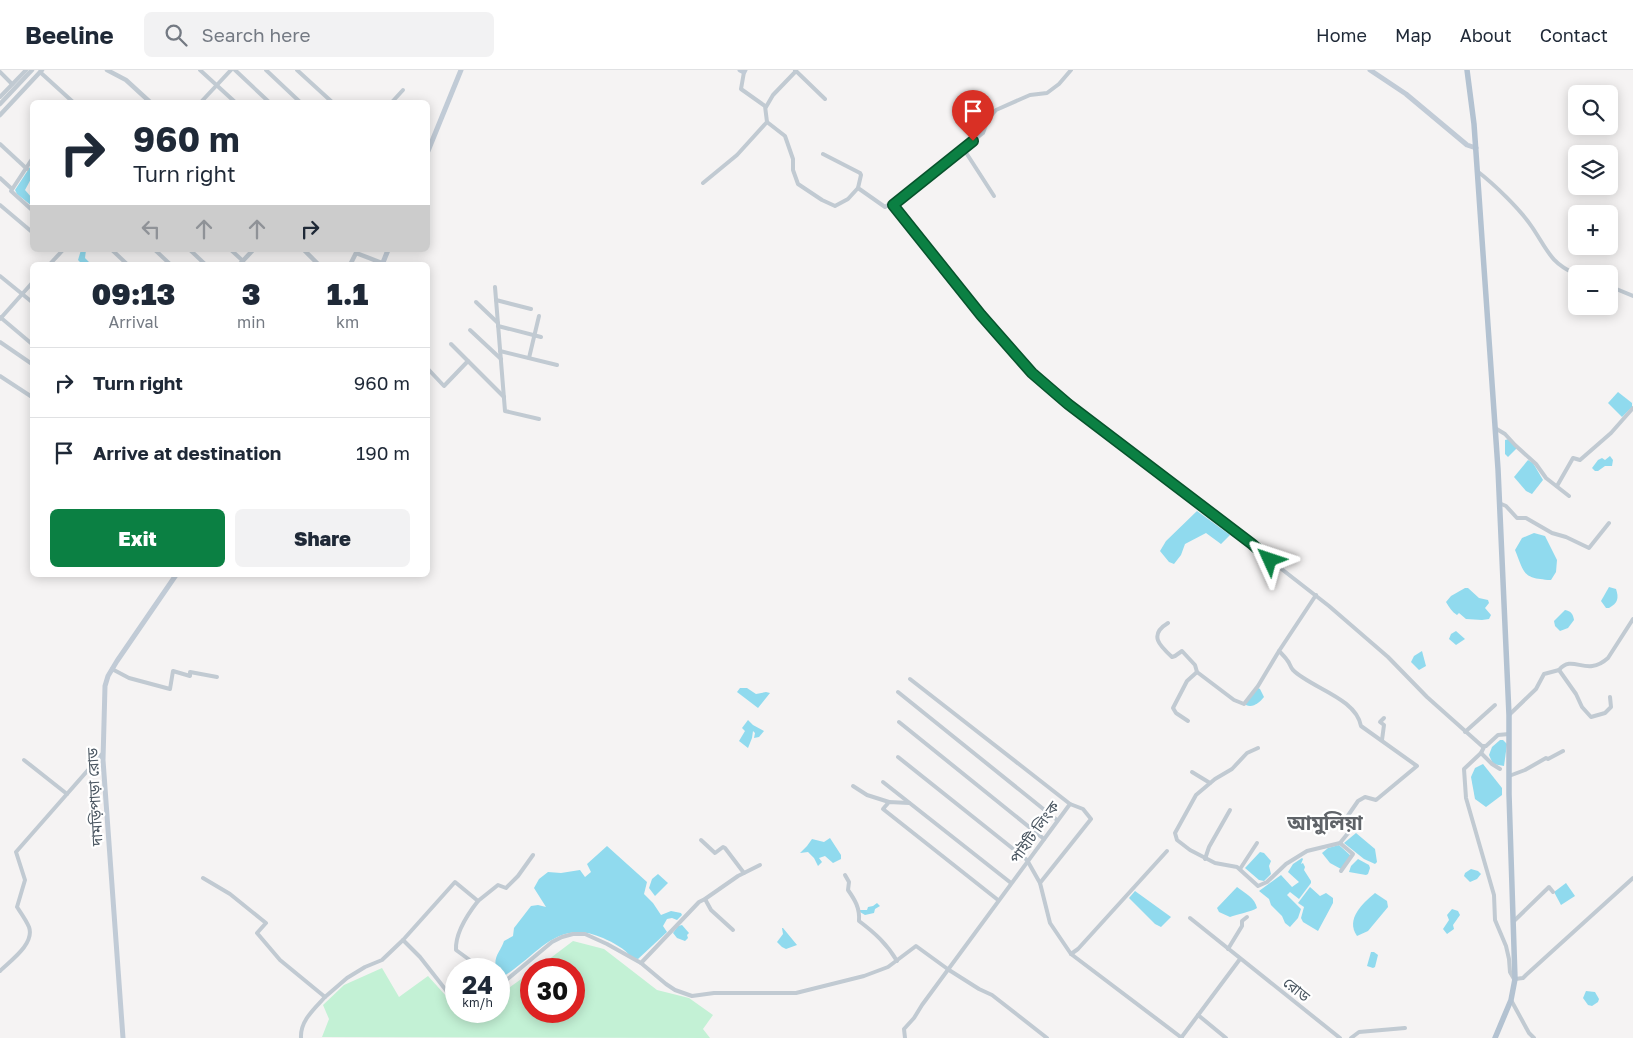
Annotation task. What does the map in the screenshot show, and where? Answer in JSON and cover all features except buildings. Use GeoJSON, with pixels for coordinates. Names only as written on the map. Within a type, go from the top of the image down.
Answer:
{"type":"FeatureCollection","features":[{"type":"Feature","properties":{"kind":"main road"},"geometry":{"type":"LineString","coordinates":[[430,146],[461,70]]}},
{"type":"Feature","properties":{"kind":"main road"},"geometry":{"type":"LineString","coordinates":[[1370,70],[1406,94],[1467,145],[1476,148]]}},
{"type":"Feature","properties":{"kind":"main road"},"geometry":{"type":"LineString","coordinates":[[1467,70],[1478,171],[1495,428],[1509,715],[1515,980],[1511,1000],[1495,1038]]}},
{"type":"Feature","properties":{"kind":"main road","name":"দামড়িপাড়া রোড"},"geometry":{"type":"LineString","coordinates":[[123,1038],[108,848],[103,753],[105,686],[112,669],[175,577]]}},
{"type":"Feature","properties":{"kind":"street"},"geometry":{"type":"LineString","coordinates":[[0,97],[26,70]]}},
{"type":"Feature","properties":{"kind":"street"},"geometry":{"type":"LineString","coordinates":[[0,104],[32,70]]}},
{"type":"Feature","properties":{"kind":"street"},"geometry":{"type":"LineString","coordinates":[[108,70],[126,80],[148,100]]}},
{"type":"Feature","properties":{"kind":"street"},"geometry":{"type":"LineString","coordinates":[[200,70],[233,100]]}},
{"type":"Feature","properties":{"kind":"street"},"geometry":{"type":"LineString","coordinates":[[203,100],[233,70],[267,100]]}},
{"type":"Feature","properties":{"kind":"street"},"geometry":{"type":"LineString","coordinates":[[266,70],[298,100]]}},
{"type":"Feature","properties":{"kind":"street"},"geometry":{"type":"LineString","coordinates":[[297,70],[330,100]]}},
{"type":"Feature","properties":{"kind":"street"},"geometry":{"type":"LineString","coordinates":[[703,183],[737,155],[767,122],[766,107],[773,95],[795,70],[825,99]]}},
{"type":"Feature","properties":{"kind":"street"},"geometry":{"type":"LineString","coordinates":[[858,188],[885,207],[891,203],[893,205],[983,133],[988,119],[996,110],[1030,95],[1047,93],[1059,84],[1071,70]]}},
{"type":"Feature","properties":{"kind":"street"},"geometry":{"type":"LineString","coordinates":[[0,115],[41,71],[70,100]]}},
{"type":"Feature","properties":{"kind":"street"},"geometry":{"type":"LineString","coordinates":[[743,71],[742,90],[766,107]]}},
{"type":"Feature","properties":{"kind":"street"},"geometry":{"type":"LineString","coordinates":[[0,72],[12,84]]}},
{"type":"Feature","properties":{"kind":"street"},"geometry":{"type":"LineString","coordinates":[[394,100],[403,90]]}},
{"type":"Feature","properties":{"kind":"street"},"geometry":{"type":"LineString","coordinates":[[767,122],[785,136],[793,159],[793,170],[797,182],[802,187],[835,206],[848,199],[858,188],[861,176],[860,173],[823,154]]}},
{"type":"Feature","properties":{"kind":"street"},"geometry":{"type":"LineString","coordinates":[[0,144],[27,169]]}},
{"type":"Feature","properties":{"kind":"street"},"geometry":{"type":"LineString","coordinates":[[964,148],[994,196]]}},
{"type":"Feature","properties":{"kind":"street"},"geometry":{"type":"LineString","coordinates":[[12,189],[30,163]]}},
{"type":"Feature","properties":{"kind":"street"},"geometry":{"type":"LineString","coordinates":[[1478,171],[1490,181],[1532,226],[1547,253],[1568,270]]}},
{"type":"Feature","properties":{"kind":"street"},"geometry":{"type":"LineString","coordinates":[[0,178],[30,208]]}},
{"type":"Feature","properties":{"kind":"street"},"geometry":{"type":"LineString","coordinates":[[0,205],[30,230]]}},
{"type":"Feature","properties":{"kind":"street"},"geometry":{"type":"LineString","coordinates":[[893,205],[970,302],[1032,373],[1068,404],[1316,595],[1388,657],[1427,697],[1484,747]]}},
{"type":"Feature","properties":{"kind":"street"},"geometry":{"type":"LineString","coordinates":[[54,260],[59,254],[56,252]]}},
{"type":"Feature","properties":{"kind":"street"},"geometry":{"type":"LineString","coordinates":[[114,252],[125,262]]}},
{"type":"Feature","properties":{"kind":"street"},"geometry":{"type":"LineString","coordinates":[[157,252],[168,262]]}},
{"type":"Feature","properties":{"kind":"street"},"geometry":{"type":"LineString","coordinates":[[192,252],[203,262]]}},
{"type":"Feature","properties":{"kind":"street"},"geometry":{"type":"LineString","coordinates":[[243,262],[251,252]]}},
{"type":"Feature","properties":{"kind":"street"},"geometry":{"type":"LineString","coordinates":[[306,252],[316,262]]}},
{"type":"Feature","properties":{"kind":"street"},"geometry":{"type":"LineString","coordinates":[[355,252],[378,262]]}},
{"type":"Feature","properties":{"kind":"street"},"geometry":{"type":"LineString","coordinates":[[0,276],[30,300]]}},
{"type":"Feature","properties":{"kind":"street"},"geometry":{"type":"LineString","coordinates":[[30,285],[0,318],[30,342]]}},
{"type":"Feature","properties":{"kind":"street"},"geometry":{"type":"LineString","coordinates":[[495,287],[505,410],[539,419]]}},
{"type":"Feature","properties":{"kind":"street"},"geometry":{"type":"LineString","coordinates":[[1618,290],[1633,296]]}},
{"type":"Feature","properties":{"kind":"street"},"geometry":{"type":"LineString","coordinates":[[496,300],[531,309]]}},
{"type":"Feature","properties":{"kind":"street"},"geometry":{"type":"LineString","coordinates":[[476,302],[498,324],[542,336]]}},
{"type":"Feature","properties":{"kind":"street"},"geometry":{"type":"LineString","coordinates":[[528,358],[539,316]]}},
{"type":"Feature","properties":{"kind":"street"},"geometry":{"type":"LineString","coordinates":[[470,330],[501,359]]}},
{"type":"Feature","properties":{"kind":"street"},"geometry":{"type":"LineString","coordinates":[[0,342],[30,363]]}},
{"type":"Feature","properties":{"kind":"street"},"geometry":{"type":"LineString","coordinates":[[451,344],[504,397]]}},
{"type":"Feature","properties":{"kind":"street"},"geometry":{"type":"LineString","coordinates":[[500,351],[557,365]]}},
{"type":"Feature","properties":{"kind":"street"},"geometry":{"type":"LineString","coordinates":[[430,372],[444,386],[468,361]]}},
{"type":"Feature","properties":{"kind":"street"},"geometry":{"type":"LineString","coordinates":[[0,376],[30,396]]}},
{"type":"Feature","properties":{"kind":"street"},"geometry":{"type":"LineString","coordinates":[[1557,486],[1573,458],[1580,460],[1611,433],[1633,408]]}},
{"type":"Feature","properties":{"kind":"street"},"geometry":{"type":"LineString","coordinates":[[1495,428],[1505,434],[1536,464],[1546,478],[1569,496]]}},
{"type":"Feature","properties":{"kind":"street"},"geometry":{"type":"LineString","coordinates":[[1499,503],[1506,506],[1518,518],[1526,518],[1552,533],[1566,537],[1589,548],[1609,523]]}},
{"type":"Feature","properties":{"kind":"street"},"geometry":{"type":"LineString","coordinates":[[1168,623],[1161,628],[1157,640],[1158,644],[1172,657],[1182,651],[1195,666],[1197,672],[1234,700],[1244,704],[1258,686],[1316,595]]}},
{"type":"Feature","properties":{"kind":"street"},"geometry":{"type":"LineString","coordinates":[[1509,715],[1536,689],[1544,674],[1559,670],[1564,664],[1569,663],[1596,667],[1603,663],[1633,618]]}},
{"type":"Feature","properties":{"kind":"street"},"geometry":{"type":"LineString","coordinates":[[1258,748],[1246,753],[1232,769],[1210,783],[1196,795],[1175,833],[1178,840],[1190,850],[1215,863],[1230,865],[1240,869],[1258,886],[1267,882],[1286,864],[1307,851],[1340,843],[1353,827],[1347,817],[1358,801],[1364,797],[1376,800],[1417,766],[1361,726],[1359,716],[1332,693],[1307,681],[1291,669],[1288,661],[1279,651]]}},
{"type":"Feature","properties":{"kind":"street"},"geometry":{"type":"LineString","coordinates":[[112,669],[129,678],[170,689],[173,671],[190,676],[190,672],[217,677]]}},
{"type":"Feature","properties":{"kind":"street"},"geometry":{"type":"LineString","coordinates":[[1559,670],[1576,694],[1582,707],[1591,717],[1605,713],[1611,707],[1610,697]]}},
{"type":"Feature","properties":{"kind":"street"},"geometry":{"type":"LineString","coordinates":[[1188,721],[1173,708],[1187,680],[1197,672]]}},
{"type":"Feature","properties":{"kind":"street","name":"পাইটি লিংক"},"geometry":{"type":"LineString","coordinates":[[905,1038],[904,1029],[1070,804],[910,679]]}},
{"type":"Feature","properties":{"kind":"street"},"geometry":{"type":"LineString","coordinates":[[898,692],[1058,820]]}},
{"type":"Feature","properties":{"kind":"street"},"geometry":{"type":"LineString","coordinates":[[1465,732],[1495,705]]}},
{"type":"Feature","properties":{"kind":"street"},"geometry":{"type":"LineString","coordinates":[[1382,740],[1384,725],[1380,722],[1384,718]]}},
{"type":"Feature","properties":{"kind":"street"},"geometry":{"type":"LineString","coordinates":[[899,722],[1044,838]]}},
{"type":"Feature","properties":{"kind":"street"},"geometry":{"type":"LineString","coordinates":[[1509,734],[1498,736],[1484,747],[1481,754],[1464,769],[1466,798],[1494,895],[1495,920],[1506,946],[1510,958],[1510,972],[1515,980],[1523,978],[1633,878]]}},
{"type":"Feature","properties":{"kind":"street"},"geometry":{"type":"LineString","coordinates":[[1509,776],[1563,751]]}},
{"type":"Feature","properties":{"kind":"street"},"geometry":{"type":"LineString","coordinates":[[0,971],[27,944],[30,937],[30,928],[17,907],[25,880],[16,852],[103,753]]}},
{"type":"Feature","properties":{"kind":"street"},"geometry":{"type":"LineString","coordinates":[[1481,754],[1500,769]]}},
{"type":"Feature","properties":{"kind":"street"},"geometry":{"type":"LineString","coordinates":[[898,757],[1027,860],[1040,883],[1050,923],[1071,954],[1181,1038],[1240,958]]}},
{"type":"Feature","properties":{"kind":"street"},"geometry":{"type":"LineString","coordinates":[[24,760],[67,794]]}},
{"type":"Feature","properties":{"kind":"street"},"geometry":{"type":"LineString","coordinates":[[1192,772],[1210,783]]}},
{"type":"Feature","properties":{"kind":"street"},"geometry":{"type":"LineString","coordinates":[[883,782],[1011,883]]}},
{"type":"Feature","properties":{"kind":"street"},"geometry":{"type":"LineString","coordinates":[[853,786],[867,795],[890,802],[909,803]]}},
{"type":"Feature","properties":{"kind":"street"},"geometry":{"type":"LineString","coordinates":[[890,802],[883,809],[998,900]]}},
{"type":"Feature","properties":{"kind":"street"},"geometry":{"type":"LineString","coordinates":[[1040,883],[1091,819],[1083,809],[1070,804]]}},
{"type":"Feature","properties":{"kind":"street"},"geometry":{"type":"LineString","coordinates":[[1205,859],[1209,846],[1230,810]]}},
{"type":"Feature","properties":{"kind":"street"},"geometry":{"type":"LineString","coordinates":[[701,840],[715,853],[723,847],[744,873]]}},
{"type":"Feature","properties":{"kind":"street"},"geometry":{"type":"LineString","coordinates":[[1240,869],[1258,843]]}},
{"type":"Feature","properties":{"kind":"street"},"geometry":{"type":"LineString","coordinates":[[1340,843],[1353,854],[1341,871]]}},
{"type":"Feature","properties":{"kind":"street"},"geometry":{"type":"LineString","coordinates":[[1071,954],[1078,949],[1167,851]]}},
{"type":"Feature","properties":{"kind":"street"},"geometry":{"type":"LineString","coordinates":[[467,958],[456,950],[456,940],[464,922],[478,901],[498,885],[506,888],[518,876],[533,854]]}},
{"type":"Feature","properties":{"kind":"street"},"geometry":{"type":"LineString","coordinates":[[641,963],[699,902],[760,865]]}},
{"type":"Feature","properties":{"kind":"street"},"geometry":{"type":"LineString","coordinates":[[845,876],[849,882],[848,890],[860,912],[859,920],[889,948],[897,961]]}},
{"type":"Feature","properties":{"kind":"street"},"geometry":{"type":"LineString","coordinates":[[203,878],[230,894],[266,923],[257,933],[280,960],[325,997]]}},
{"type":"Feature","properties":{"kind":"street"},"geometry":{"type":"LineString","coordinates":[[301,1038],[300,1032],[307,1018],[325,997],[347,978],[382,960],[403,940],[455,882],[478,901]]}},
{"type":"Feature","properties":{"kind":"street"},"geometry":{"type":"LineString","coordinates":[[1514,921],[1549,887],[1553,892]]}},
{"type":"Feature","properties":{"kind":"street"},"geometry":{"type":"LineString","coordinates":[[705,899],[711,910],[733,930]]}},
{"type":"Feature","properties":{"kind":"street"},"geometry":{"type":"LineString","coordinates":[[1228,949],[1242,926],[1242,921],[1247,917]]}},
{"type":"Feature","properties":{"kind":"street","name":"রোড"},"geometry":{"type":"LineString","coordinates":[[1190,918],[1340,1038]]}},
{"type":"Feature","properties":{"kind":"street"},"geometry":{"type":"LineString","coordinates":[[510,974],[552,942],[573,934],[585,934],[641,963],[675,990],[692,996],[714,993],[796,993],[864,976],[888,967],[916,946],[949,970],[992,995],[1047,1038]]}},
{"type":"Feature","properties":{"kind":"street"},"geometry":{"type":"LineString","coordinates":[[403,940],[420,957],[445,989]]}},
{"type":"Feature","properties":{"kind":"street"},"geometry":{"type":"LineString","coordinates":[[1511,1000],[1529,1033],[1534,1038]]}},
{"type":"Feature","properties":{"kind":"street"},"geometry":{"type":"LineString","coordinates":[[1198,1015],[1226,1038]]}},
{"type":"Feature","properties":{"kind":"street"},"geometry":{"type":"LineString","coordinates":[[1351,1038],[1359,1032],[1405,1028]]}},
{"type":"Feature","properties":{"kind":"green space"},"geometry":{"type":"Polygon","coordinates":[[[573,941],[604,949],[657,990],[689,998],[713,1015],[703,1029],[710,1038],[322,1037],[329,1019],[323,1005],[344,985],[382,968],[399,997],[428,976],[445,995],[445,1023],[510,1023],[510,987],[520,980],[520,1023],[585,1023],[585,958],[551,958],[573,941]]]}},
{"type":"Feature","properties":{"kind":"water"},"geometry":{"type":"Polygon","coordinates":[[[30,167],[30,181],[25,190],[30,196],[30,204],[17,194],[15,190],[30,167]]]}},
{"type":"Feature","properties":{"kind":"water"},"geometry":{"type":"Polygon","coordinates":[[[80,252],[86,252],[85,258],[89,262],[80,262],[78,260],[80,252]]]}},
{"type":"Feature","properties":{"kind":"water"},"geometry":{"type":"Polygon","coordinates":[[[1618,392],[1632,403],[1632,407],[1622,417],[1608,403],[1618,392]]]}},
{"type":"Feature","properties":{"kind":"water"},"geometry":{"type":"Polygon","coordinates":[[[1509,439],[1517,448],[1508,457],[1505,454],[1505,440],[1509,439]]]}},
{"type":"Feature","properties":{"kind":"water"},"geometry":{"type":"Polygon","coordinates":[[[1610,456],[1613,460],[1612,466],[1605,466],[1598,471],[1592,468],[1598,460],[1602,458],[1605,460],[1610,456]]]}},
{"type":"Feature","properties":{"kind":"water"},"geometry":{"type":"Polygon","coordinates":[[[1528,460],[1533,463],[1543,480],[1532,494],[1526,491],[1514,477],[1528,460]]]}},
{"type":"Feature","properties":{"kind":"water"},"geometry":{"type":"Polygon","coordinates":[[[1197,511],[1230,535],[1221,544],[1206,533],[1185,544],[1181,555],[1174,564],[1169,562],[1160,551],[1166,541],[1197,511]]]}},
{"type":"Feature","properties":{"kind":"water"},"geometry":{"type":"Polygon","coordinates":[[[1534,533],[1545,536],[1557,560],[1556,572],[1551,580],[1535,578],[1526,574],[1515,550],[1522,538],[1534,533]]]}},
{"type":"Feature","properties":{"kind":"water"},"geometry":{"type":"Polygon","coordinates":[[[1609,587],[1616,589],[1617,598],[1614,604],[1606,608],[1601,601],[1609,587]]]}},
{"type":"Feature","properties":{"kind":"water"},"geometry":{"type":"Polygon","coordinates":[[[1468,588],[1479,598],[1488,600],[1489,603],[1485,608],[1491,615],[1489,619],[1466,619],[1459,613],[1457,615],[1451,609],[1446,602],[1451,596],[1468,588]]]}},
{"type":"Feature","properties":{"kind":"water"},"geometry":{"type":"Polygon","coordinates":[[[1565,610],[1571,613],[1574,620],[1568,628],[1560,631],[1555,626],[1554,621],[1565,610]]]}},
{"type":"Feature","properties":{"kind":"water"},"geometry":{"type":"Polygon","coordinates":[[[1456,631],[1465,639],[1456,645],[1449,639],[1451,634],[1456,631]]]}},
{"type":"Feature","properties":{"kind":"water"},"geometry":{"type":"Polygon","coordinates":[[[1422,651],[1426,666],[1419,670],[1411,662],[1414,656],[1422,651]]]}},
{"type":"Feature","properties":{"kind":"water"},"geometry":{"type":"Polygon","coordinates":[[[740,688],[747,688],[756,694],[770,693],[758,708],[737,692],[740,688]]]}},
{"type":"Feature","properties":{"kind":"water"},"geometry":{"type":"Polygon","coordinates":[[[1258,688],[1264,697],[1256,704],[1246,705],[1246,701],[1258,688]]]}},
{"type":"Feature","properties":{"kind":"water"},"geometry":{"type":"Polygon","coordinates":[[[748,720],[764,731],[759,737],[754,738],[755,733],[753,731],[748,748],[739,741],[745,731],[742,728],[748,720]]]}},
{"type":"Feature","properties":{"kind":"water"},"geometry":{"type":"Polygon","coordinates":[[[1500,740],[1507,744],[1504,766],[1493,764],[1489,755],[1492,747],[1500,740]]]}},
{"type":"Feature","properties":{"kind":"water"},"geometry":{"type":"Polygon","coordinates":[[[1483,764],[1502,788],[1502,795],[1486,807],[1475,799],[1471,777],[1475,768],[1483,764]]]}},
{"type":"Feature","properties":{"kind":"water"},"geometry":{"type":"Polygon","coordinates":[[[1356,833],[1375,849],[1377,862],[1375,864],[1364,859],[1344,843],[1356,833]]]}},
{"type":"Feature","properties":{"kind":"water"},"geometry":{"type":"Polygon","coordinates":[[[830,838],[841,855],[841,859],[833,863],[825,856],[819,858],[822,862],[818,866],[808,852],[800,853],[812,839],[824,842],[830,838]]]}},
{"type":"Feature","properties":{"kind":"water"},"geometry":{"type":"Polygon","coordinates":[[[1339,845],[1351,856],[1341,869],[1330,863],[1322,853],[1328,848],[1339,845]]]}},
{"type":"Feature","properties":{"kind":"water"},"geometry":{"type":"Polygon","coordinates":[[[607,846],[647,882],[644,894],[661,915],[671,911],[681,913],[682,915],[677,920],[667,919],[663,926],[667,932],[638,959],[632,958],[615,944],[603,938],[587,933],[573,933],[560,936],[549,942],[528,958],[520,958],[520,965],[510,972],[510,958],[497,958],[498,954],[504,941],[513,936],[514,928],[531,906],[546,907],[534,888],[539,879],[548,872],[561,873],[580,870],[585,877],[591,872],[587,864],[607,846]]]}},
{"type":"Feature","properties":{"kind":"water"},"geometry":{"type":"Polygon","coordinates":[[[1260,852],[1264,853],[1271,861],[1269,866],[1271,874],[1264,881],[1259,880],[1245,868],[1260,852]]]}},
{"type":"Feature","properties":{"kind":"water"},"geometry":{"type":"Polygon","coordinates":[[[1302,858],[1301,864],[1303,863],[1304,870],[1311,883],[1299,899],[1290,892],[1287,895],[1301,909],[1298,918],[1290,927],[1271,905],[1269,899],[1259,891],[1281,875],[1292,887],[1299,882],[1288,872],[1293,864],[1302,858]]]}},
{"type":"Feature","properties":{"kind":"water"},"geometry":{"type":"Polygon","coordinates":[[[1358,859],[1369,865],[1368,874],[1349,872],[1351,866],[1358,859]]]}},
{"type":"Feature","properties":{"kind":"water"},"geometry":{"type":"Polygon","coordinates":[[[1471,869],[1481,874],[1477,879],[1470,882],[1464,876],[1471,869]]]}},
{"type":"Feature","properties":{"kind":"water"},"geometry":{"type":"Polygon","coordinates":[[[658,874],[668,883],[655,896],[649,888],[652,879],[658,874]]]}},
{"type":"Feature","properties":{"kind":"water"},"geometry":{"type":"Polygon","coordinates":[[[1566,883],[1575,896],[1561,905],[1554,892],[1566,883]]]}},
{"type":"Feature","properties":{"kind":"water"},"geometry":{"type":"Polygon","coordinates":[[[1237,887],[1252,899],[1257,908],[1230,917],[1219,912],[1217,908],[1237,887]]]}},
{"type":"Feature","properties":{"kind":"water"},"geometry":{"type":"Polygon","coordinates":[[[1310,887],[1320,896],[1326,893],[1333,898],[1333,903],[1318,931],[1303,922],[1301,918],[1304,907],[1298,903],[1310,887]]]}},
{"type":"Feature","properties":{"kind":"water"},"geometry":{"type":"Polygon","coordinates":[[[1135,891],[1171,917],[1161,927],[1155,924],[1129,898],[1135,891]]]}},
{"type":"Feature","properties":{"kind":"water"},"geometry":{"type":"Polygon","coordinates":[[[1375,893],[1387,901],[1388,907],[1368,931],[1357,936],[1353,924],[1354,918],[1365,902],[1375,893]]]}},
{"type":"Feature","properties":{"kind":"water"},"geometry":{"type":"Polygon","coordinates":[[[877,903],[880,906],[875,909],[874,913],[865,915],[860,912],[860,910],[867,910],[868,907],[877,903]]]}},
{"type":"Feature","properties":{"kind":"water"},"geometry":{"type":"Polygon","coordinates":[[[1452,909],[1458,911],[1460,915],[1453,925],[1454,929],[1447,934],[1443,929],[1449,920],[1447,915],[1452,909]]]}},
{"type":"Feature","properties":{"kind":"water"},"geometry":{"type":"Polygon","coordinates":[[[682,925],[689,933],[685,941],[677,938],[673,933],[678,926],[682,925]]]}},
{"type":"Feature","properties":{"kind":"water"},"geometry":{"type":"Polygon","coordinates":[[[782,928],[797,945],[786,949],[777,942],[783,934],[782,928]]]}},
{"type":"Feature","properties":{"kind":"water"},"geometry":{"type":"Polygon","coordinates":[[[1371,952],[1378,955],[1375,967],[1373,968],[1367,966],[1371,952]]]}},
{"type":"Feature","properties":{"kind":"water"},"geometry":{"type":"Polygon","coordinates":[[[1586,991],[1595,992],[1599,999],[1598,1002],[1592,1006],[1588,1005],[1583,998],[1586,991]]]}},
{"type":"Feature","properties":{"kind":"district","name":"আমুলিয়া"},"geometry":{"type":"Point","coordinates":[1325,822]}},
{"type":"Feature","properties":{"kind":"route"},"geometry":{"type":"LineString","coordinates":[[973,141],[893,205],[981,315],[1032,373],[1068,404],[1185,492],[1270,560]]}}]}
